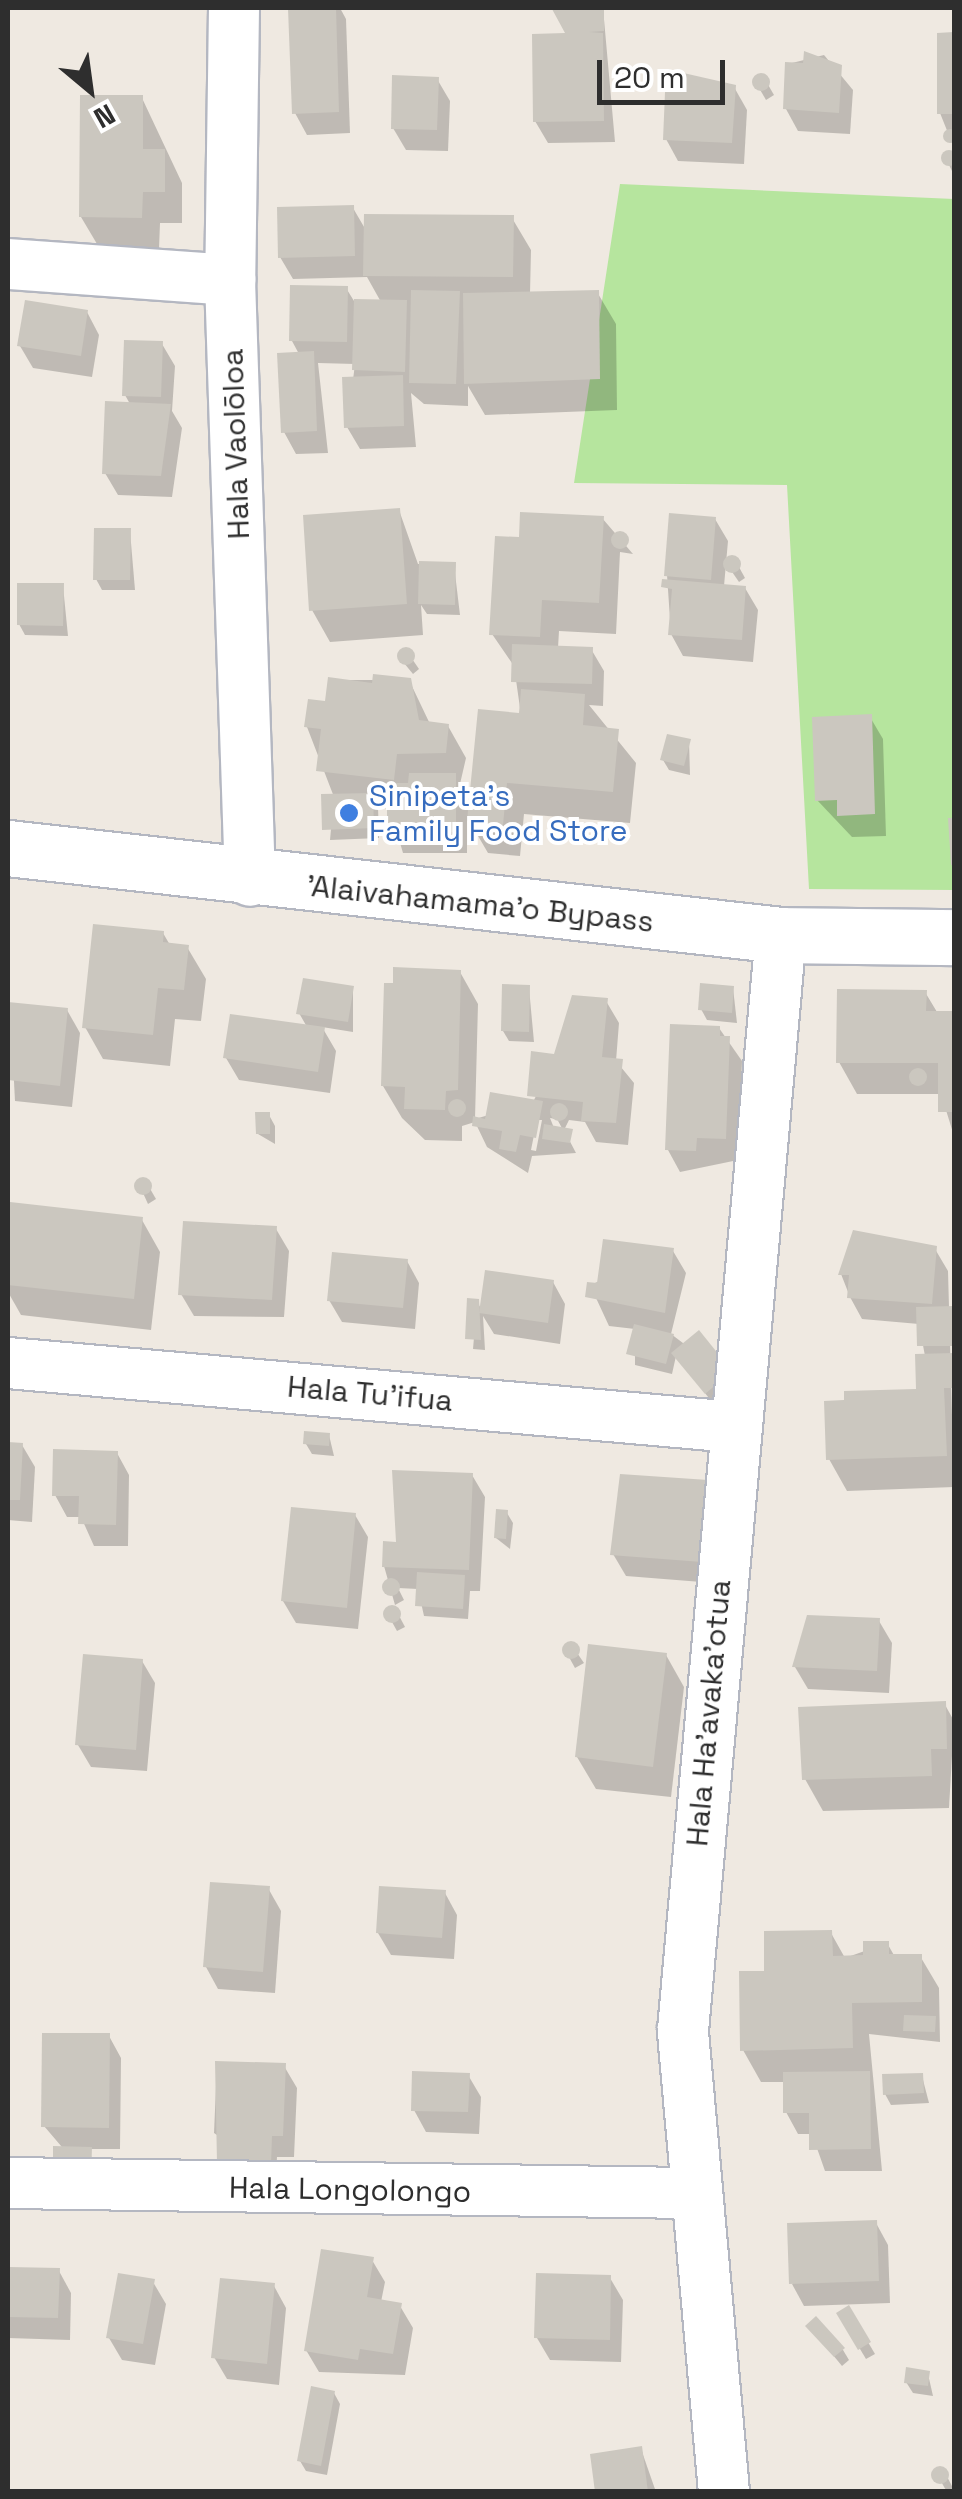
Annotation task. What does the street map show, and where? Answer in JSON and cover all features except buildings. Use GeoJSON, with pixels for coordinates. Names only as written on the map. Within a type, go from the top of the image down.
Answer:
{"type":"FeatureCollection","features":[{"type":"Feature","properties":{"kind":"main road","name":"'Alaivahamama'o Bypass"},"geometry":{"type":"LineString","coordinates":[[8,848],[250,881],[781,936],[954,937]]}},
{"type":"Feature","properties":{"kind":"street","name":"Hala Vaolōloa"},"geometry":{"type":"LineString","coordinates":[[234,8],[230,280],[250,881]]}},
{"type":"Feature","properties":{"kind":"street"},"geometry":{"type":"LineString","coordinates":[[8,264],[230,280]]}},
{"type":"Feature","properties":{"kind":"street","name":"Hala Ha'avaka'otua"},"geometry":{"type":"LineString","coordinates":[[724,2492],[693,2193],[683,2030],[733,1428],[781,936]]}},
{"type":"Feature","properties":{"kind":"street","name":"Hala Tu'ifua"},"geometry":{"type":"LineString","coordinates":[[8,1362],[733,1428]]}},
{"type":"Feature","properties":{"kind":"street","name":"Hala Longolongo"},"geometry":{"type":"LineString","coordinates":[[8,2183],[693,2193]]}},
{"type":"Feature","properties":{"kind":"green space"},"geometry":{"type":"Polygon","coordinates":[[[620,184],[954,199],[954,890],[809,889],[787,485],[574,483],[620,184]]]}},
{"type":"Feature","properties":{"kind":"place","name":"Sinipeta's Family Food Store"},"geometry":{"type":"Point","coordinates":[349,813]}}]}
